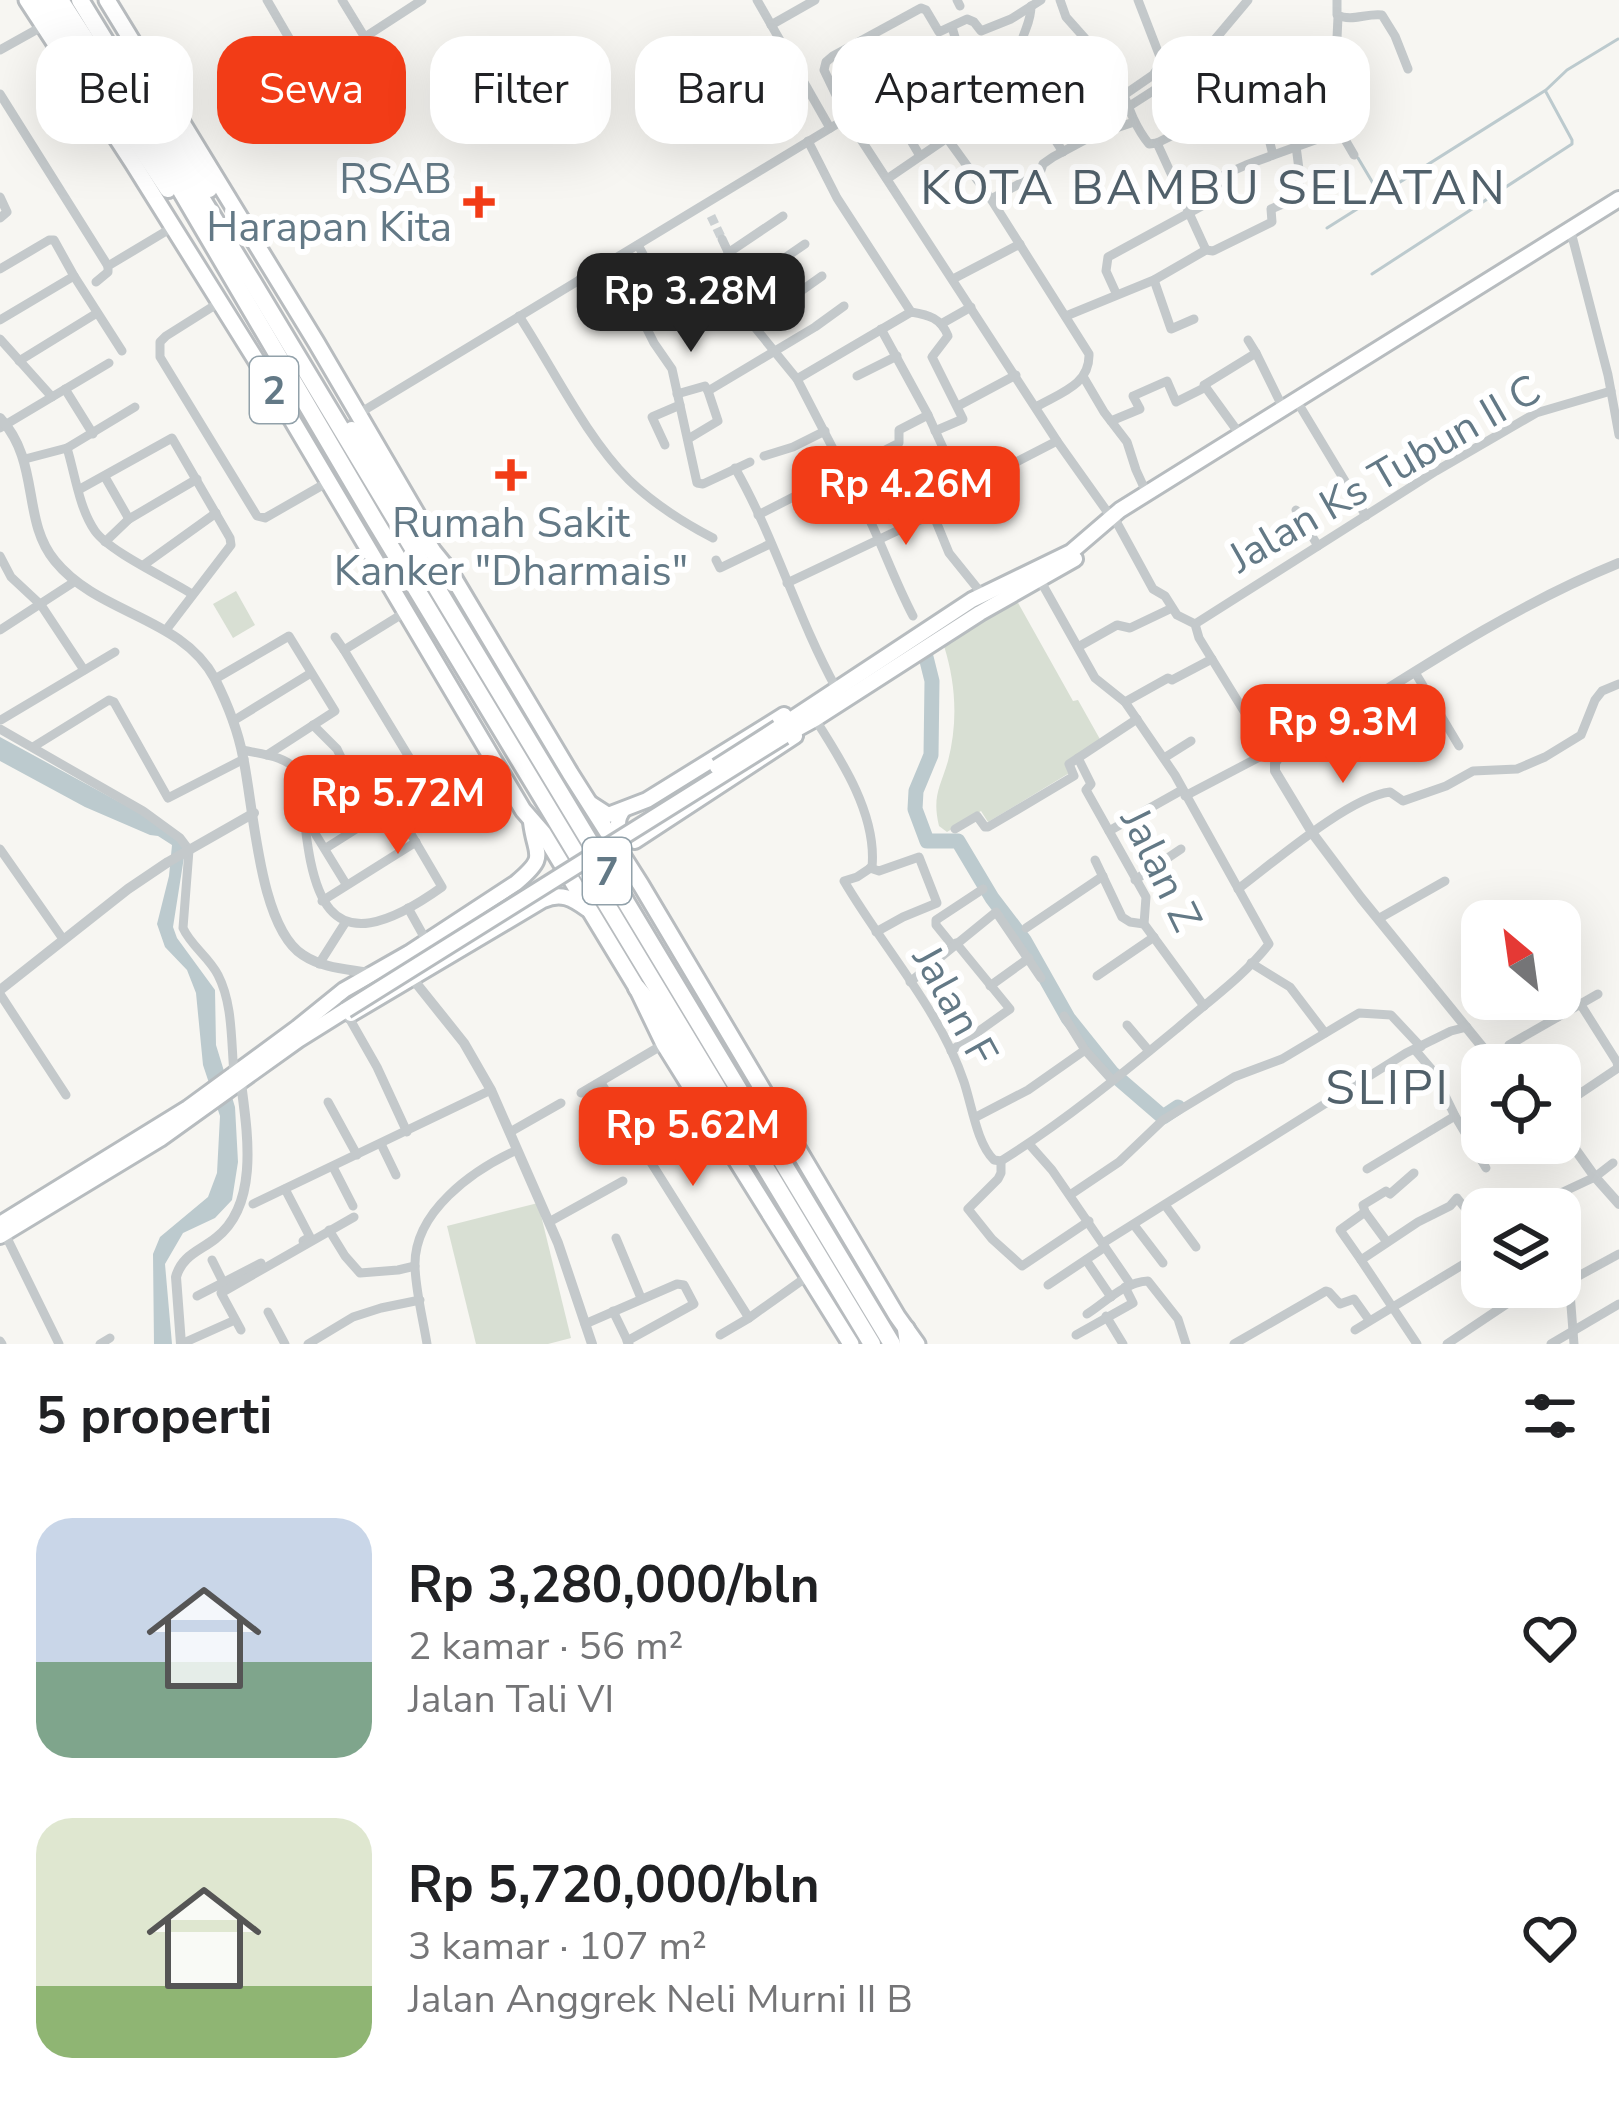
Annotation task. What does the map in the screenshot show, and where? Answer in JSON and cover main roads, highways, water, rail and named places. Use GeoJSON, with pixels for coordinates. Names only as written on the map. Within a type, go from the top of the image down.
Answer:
{"type":"FeatureCollection","features":[{"type":"Feature","properties":{"kind":"highway","name":"2"},"geometry":{"type":"LineString","coordinates":[[27,0],[39,29],[173,226],[266,376],[486,760],[543,833],[637,988],[664,1044],[851,1344]]}},
{"type":"Feature","properties":{"kind":"highway"},"geometry":{"type":"LineString","coordinates":[[43,0],[232,279]]}},
{"type":"Feature","properties":{"kind":"highway"},"geometry":{"type":"LineString","coordinates":[[93,0],[229,222],[253,281]]}},
{"type":"Feature","properties":{"kind":"highway","name":"2"},"geometry":{"type":"LineString","coordinates":[[107,0],[910,1339]]}},
{"type":"Feature","properties":{"kind":"highway","name":"7"},"geometry":{"type":"LineString","coordinates":[[69,4],[156,148],[253,281],[441,613],[872,1344]]}},
{"type":"Feature","properties":{"kind":"highway","name":"7"},"geometry":{"type":"LineString","coordinates":[[214,233],[232,279],[892,1344]]}},
{"type":"Feature","properties":{"kind":"highway"},"geometry":{"type":"LineString","coordinates":[[266,376],[268,397],[364,549],[486,760]]}},
{"type":"Feature","properties":{"kind":"highway"},"geometry":{"type":"LineString","coordinates":[[322,399],[362,443],[450,573]]}},
{"type":"Feature","properties":{"kind":"highway"},"geometry":{"type":"LineString","coordinates":[[637,988],[660,1015],[738,1142],[767,1170]]}},
{"type":"Feature","properties":{"kind":"main road"},"geometry":{"type":"LineString","coordinates":[[2,1231],[210,1099],[298,1034],[781,732],[836,688],[982,594],[1071,552],[1147,494],[1619,200]]}},
{"type":"Feature","properties":{"kind":"main road"},"geometry":{"type":"LineString","coordinates":[[623,810],[617,823],[622,836],[635,841],[980,613],[1076,558],[1114,520],[1619,210]]}},
{"type":"Feature","properties":{"kind":"main road"},"geometry":{"type":"LineString","coordinates":[[586,800],[604,814],[647,800],[799,706],[816,702]]}},
{"type":"Feature","properties":{"kind":"main road"},"geometry":{"type":"LineString","coordinates":[[781,732],[814,723]]}},
{"type":"Feature","properties":{"kind":"main road"},"geometry":{"type":"LineString","coordinates":[[345,1004],[374,974],[532,869],[539,849],[531,822]]}},
{"type":"Feature","properties":{"kind":"main road"},"geometry":{"type":"LineString","coordinates":[[634,875],[633,857],[641,837]]}},
{"type":"Feature","properties":{"kind":"main road"},"geometry":{"type":"LineString","coordinates":[[516,883],[530,886],[533,905]]}},
{"type":"Feature","properties":{"kind":"main road"},"geometry":{"type":"LineString","coordinates":[[345,1004],[412,978],[551,896],[574,899],[590,910]]}},
{"type":"Feature","properties":{"kind":"waterway"},"geometry":{"type":"LineString","coordinates":[[1327,228],[1618,39]]}},
{"type":"Feature","properties":{"kind":"waterway"},"geometry":{"type":"LineString","coordinates":[[1372,274],[1572,144],[1546,92]]}},
{"type":"Feature","properties":{"kind":"waterway"},"geometry":{"type":"LineString","coordinates":[[1358,158],[1380,195]]}},
{"type":"Feature","properties":{"kind":"waterway"},"geometry":{"type":"LineString","coordinates":[[926,657],[932,681],[931,755],[916,791],[915,809],[927,841],[958,841],[1024,940],[1068,1018],[1112,1073],[1163,1117],[1178,1107]]}},
{"type":"Feature","properties":{"kind":"tunnel"},"geometry":{"type":"LineString","coordinates":[[711,216],[722,239]]}},
{"type":"Feature","properties":{"kind":"place","name":"RSAB Harapan Kita"},"geometry":{"type":"Point","coordinates":[479,202]}},
{"type":"Feature","properties":{"kind":"place","name":"Rumah Sakit Kanker \"Dharmais\""},"geometry":{"type":"Point","coordinates":[511,475]}},
{"type":"Feature","properties":{"kind":"district","name":"KOTA BAMBU SELATAN"},"geometry":{"type":"Point","coordinates":[1214,187]}},
{"type":"Feature","properties":{"kind":"district","name":"SLIPI"},"geometry":{"type":"Point","coordinates":[1388,1087]}}]}
